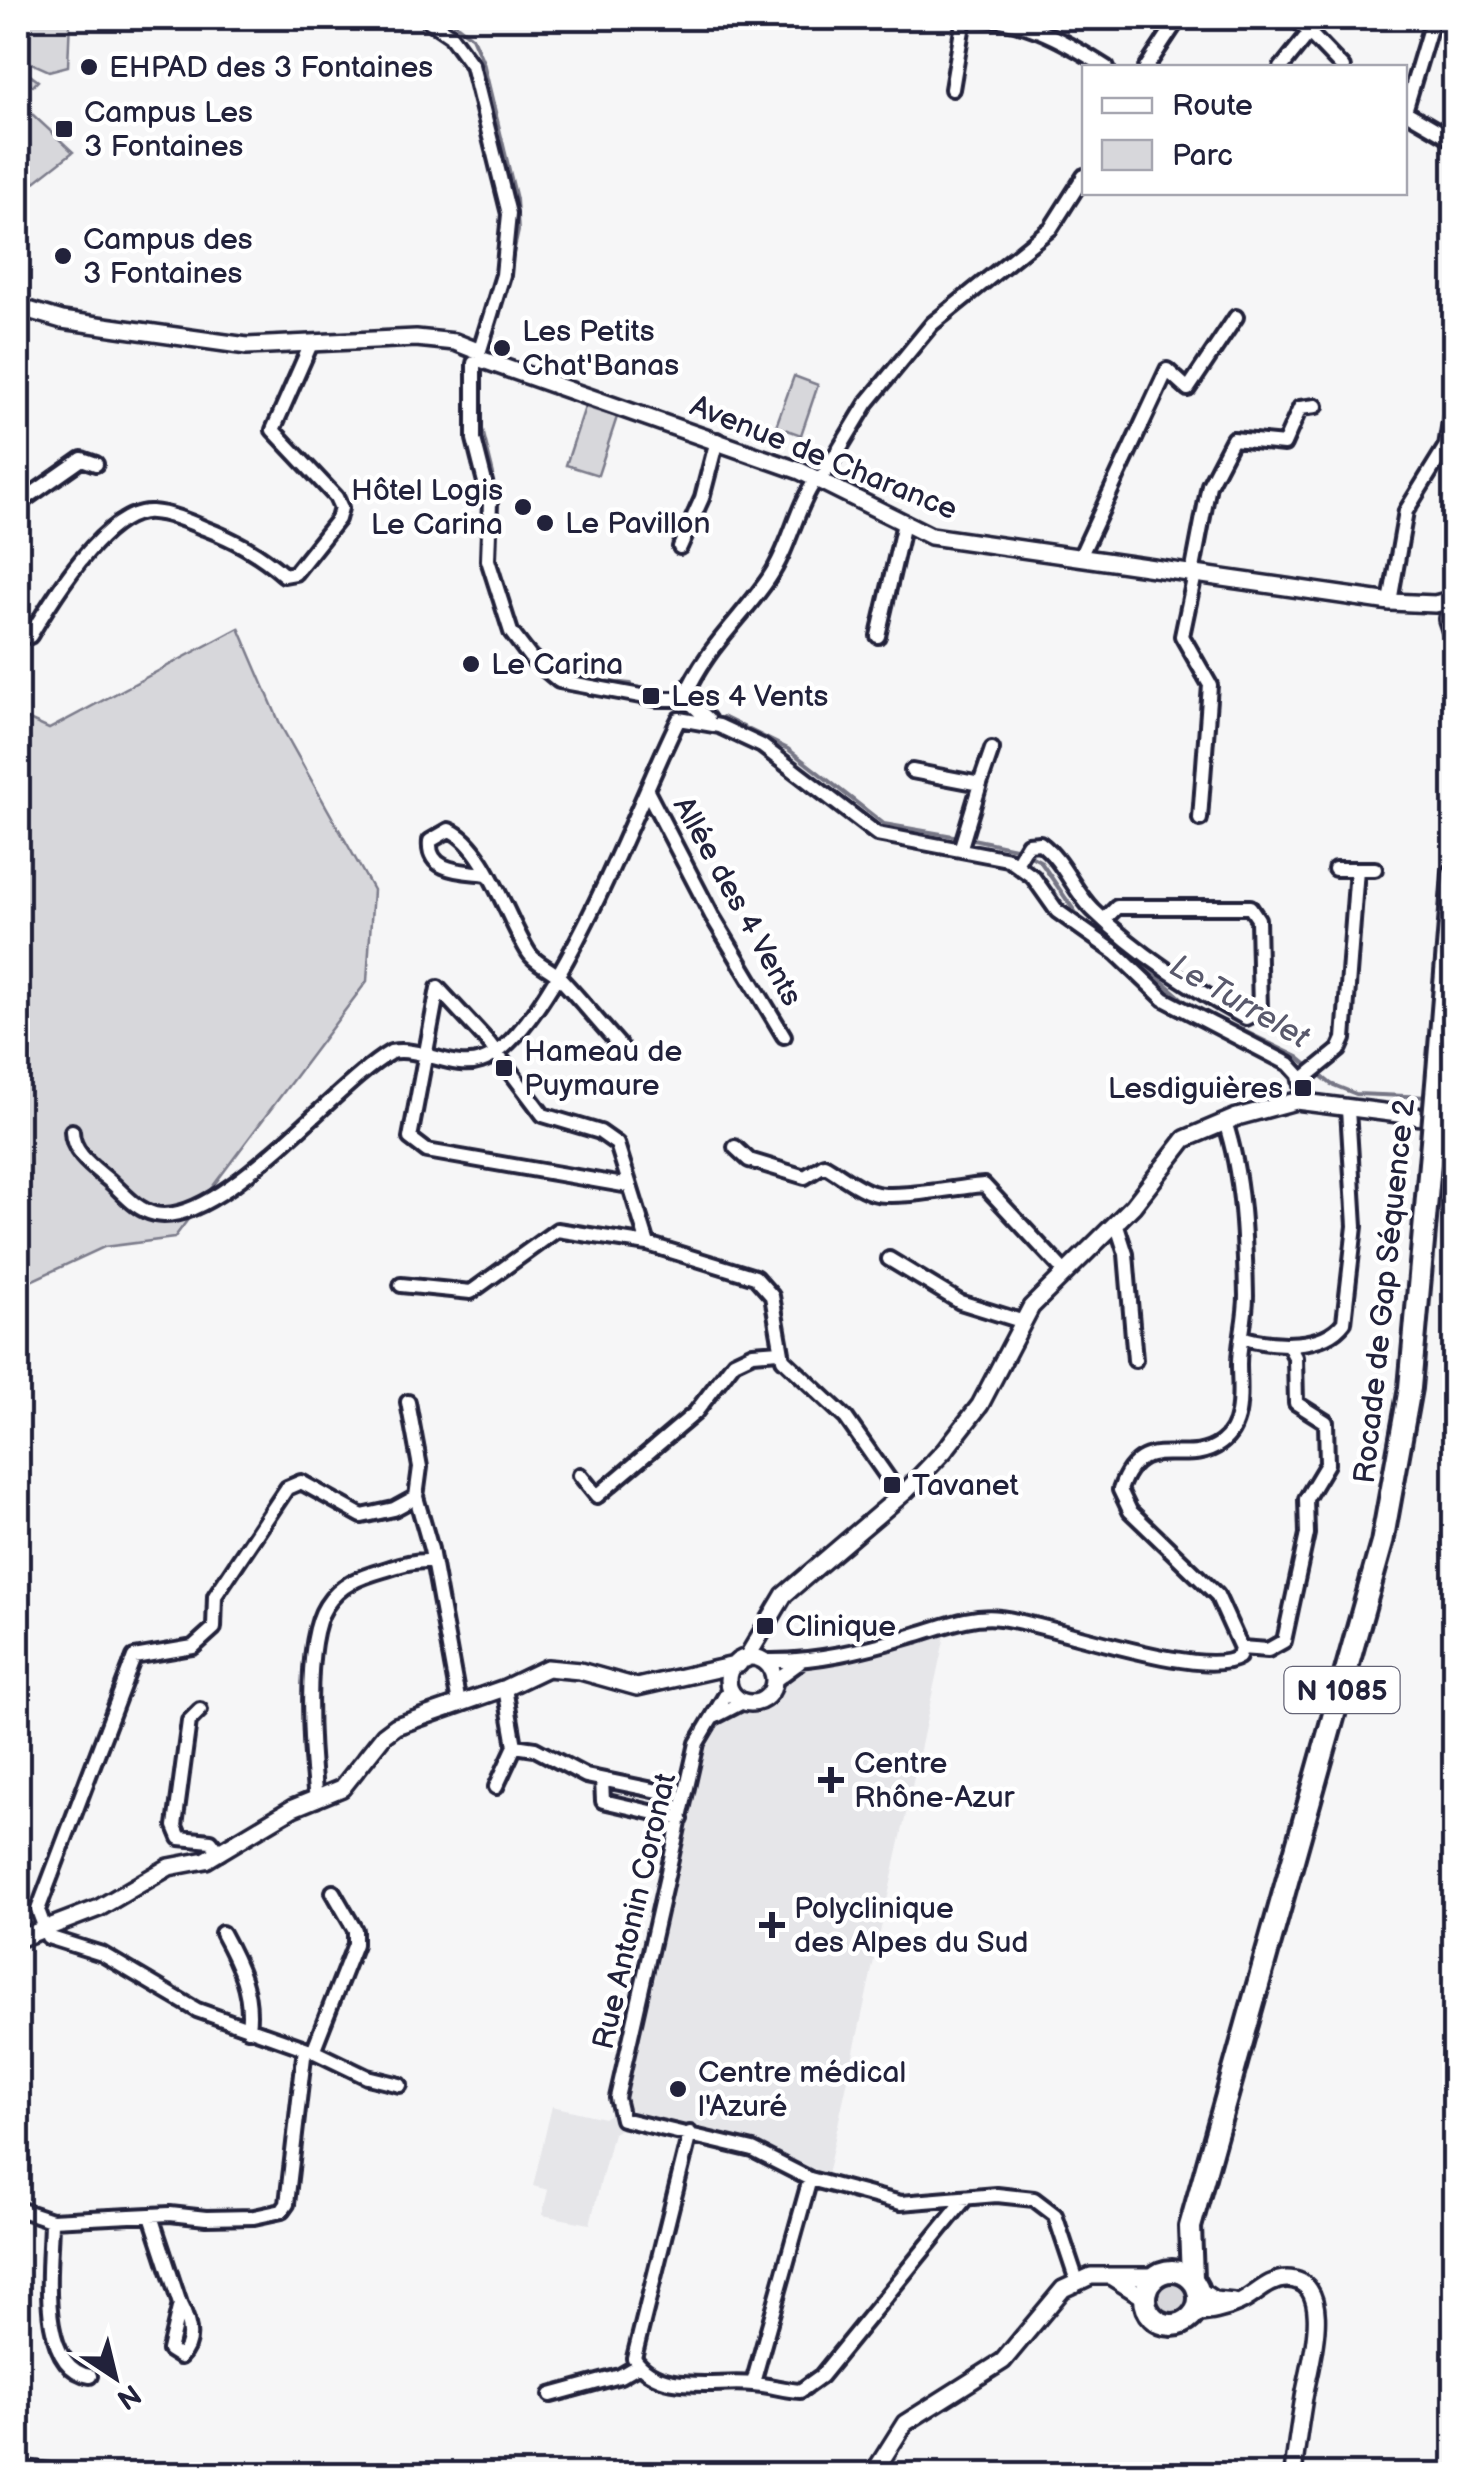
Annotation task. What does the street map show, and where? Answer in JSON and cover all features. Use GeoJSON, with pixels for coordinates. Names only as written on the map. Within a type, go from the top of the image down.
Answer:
{"type":"FeatureCollection","features":[{"type":"Feature","properties":{"kind":"main road"},"geometry":{"type":"LineString","coordinates":[[1453,629],[1454,600]]}},
{"type":"Feature","properties":{"kind":"main road","name":"Rocade de Gap Séquence 2"},"geometry":{"type":"LineString","coordinates":[[1159,2273],[1190,2227],[1382,1543],[1410,1388],[1454,874]]}},
{"type":"Feature","properties":{"kind":"main road","name":"Rocade de Gap Séquence 2"},"geometry":{"type":"LineString","coordinates":[[1190,2227],[1195,2284]]}},
{"type":"Feature","properties":{"kind":"main road"},"geometry":{"type":"LineString","coordinates":[[1178,2270],[1195,2284],[1193,2314],[1180,2324],[1161,2324],[1150,2314],[1145,2298],[1159,2273],[1178,2270]]}},
{"type":"Feature","properties":{"kind":"street"},"geometry":{"type":"LineString","coordinates":[[425,18],[450,36],[472,66],[510,214],[503,275],[476,356],[474,439],[490,502],[488,560],[511,632],[530,657],[559,681],[657,698],[719,726],[784,760],[877,834],[963,841],[1021,856],[1057,911],[1116,954],[1164,998],[1310,1074]]}},
{"type":"Feature","properties":{"kind":"street"},"geometry":{"type":"LineString","coordinates":[[952,89],[964,18],[1026,25],[1056,35],[1101,65]]}},
{"type":"Feature","properties":{"kind":"street"},"geometry":{"type":"LineString","coordinates":[[1148,65],[1178,18]]}},
{"type":"Feature","properties":{"kind":"street"},"geometry":{"type":"LineString","coordinates":[[1295,18],[1340,65]]}},
{"type":"Feature","properties":{"kind":"street"},"geometry":{"type":"LineString","coordinates":[[1407,104],[1433,18]]}},
{"type":"Feature","properties":{"kind":"street"},"geometry":{"type":"LineString","coordinates":[[1282,65],[1309,33]]}},
{"type":"Feature","properties":{"kind":"street"},"geometry":{"type":"LineString","coordinates":[[1407,112],[1454,140]]}},
{"type":"Feature","properties":{"kind":"street"},"geometry":{"type":"LineString","coordinates":[[72,1131],[73,1144],[82,1157],[141,1209],[158,1215],[177,1213],[244,1176],[380,1058],[399,1050],[474,1063],[494,1053],[542,1005],[647,791],[715,640],[770,577],[799,503],[867,403],[932,324],[1051,228],[1082,179]]}},
{"type":"Feature","properties":{"kind":"street","name":"Avenue de Charance"},"geometry":{"type":"LineString","coordinates":[[18,306],[62,320],[247,346],[416,338],[447,341],[476,356],[717,440],[818,480],[931,536],[1390,602],[1435,604],[1454,600]]}},
{"type":"Feature","properties":{"kind":"street"},"geometry":{"type":"LineString","coordinates":[[1081,555],[1168,370],[1188,389],[1236,317]]}},
{"type":"Feature","properties":{"kind":"street"},"geometry":{"type":"LineString","coordinates":[[30,636],[76,566],[131,516],[149,511],[230,538],[284,575],[295,573],[340,513],[336,497],[274,430],[310,346]]}},
{"type":"Feature","properties":{"kind":"street"},"geometry":{"type":"LineString","coordinates":[[1390,602],[1406,510],[1446,446],[1454,396]]}},
{"type":"Feature","properties":{"kind":"street"},"geometry":{"type":"LineString","coordinates":[[1200,819],[1210,686],[1182,636],[1210,485],[1233,438],[1284,444],[1300,408],[1316,406]]}},
{"type":"Feature","properties":{"kind":"street"},"geometry":{"type":"LineString","coordinates":[[680,548],[702,498],[717,440]]}},
{"type":"Feature","properties":{"kind":"street"},"geometry":{"type":"LineString","coordinates":[[18,504],[82,459],[96,464]]}},
{"type":"Feature","properties":{"kind":"street"},"geometry":{"type":"LineString","coordinates":[[878,636],[904,524]]}},
{"type":"Feature","properties":{"kind":"street","name":"Avenue de Charance"},"geometry":{"type":"LineString","coordinates":[[1390,602],[1453,629]]}},
{"type":"Feature","properties":{"kind":"street"},"geometry":{"type":"LineString","coordinates":[[963,841],[992,750]]}},
{"type":"Feature","properties":{"kind":"street"},"geometry":{"type":"LineString","coordinates":[[912,771],[980,784]]}},
{"type":"Feature","properties":{"kind":"street","name":"Allée des 4 Vents"},"geometry":{"type":"LineString","coordinates":[[647,791],[712,916],[784,1036]]}},
{"type":"Feature","properties":{"kind":"street"},"geometry":{"type":"LineString","coordinates":[[486,874],[444,868],[434,861],[430,841],[448,830],[460,834],[486,874],[528,952],[558,976],[622,1048]]}},
{"type":"Feature","properties":{"kind":"street"},"geometry":{"type":"LineString","coordinates":[[1021,856],[1040,843],[1089,906],[1104,920],[1168,974],[1246,1018],[1260,1011],[1258,919],[1250,907],[1117,907],[1104,920]]}},
{"type":"Feature","properties":{"kind":"street"},"geometry":{"type":"LineString","coordinates":[[1335,868],[1375,869]]}},
{"type":"Feature","properties":{"kind":"street"},"geometry":{"type":"LineString","coordinates":[[1304,1102],[1310,1074],[1344,1039],[1357,868]]}},
{"type":"Feature","properties":{"kind":"street"},"geometry":{"type":"LineString","coordinates":[[629,1186],[427,1151],[410,1138],[438,988],[543,1116],[610,1136],[621,1153],[648,1244]]}},
{"type":"Feature","properties":{"kind":"street"},"geometry":{"type":"LineString","coordinates":[[727,1688],[797,1582],[900,1496],[980,1406],[1021,1322],[1064,1271],[1116,1224],[1185,1139],[1225,1122],[1304,1102],[1454,1120]]}},
{"type":"Feature","properties":{"kind":"street"},"geometry":{"type":"LineString","coordinates":[[1244,1338],[1288,1346],[1332,1332],[1344,1322],[1355,1226],[1348,1109]]}},
{"type":"Feature","properties":{"kind":"street"},"geometry":{"type":"LineString","coordinates":[[1225,1122],[1235,1162],[1246,1297],[1238,1411],[1228,1437],[1204,1451],[1149,1454],[1130,1470],[1120,1490],[1130,1512],[1217,1595],[1238,1654]]}},
{"type":"Feature","properties":{"kind":"street"},"geometry":{"type":"LineString","coordinates":[[735,1147],[749,1160],[805,1177],[824,1165],[871,1193],[892,1197],[984,1185],[1064,1271]]}},
{"type":"Feature","properties":{"kind":"street"},"geometry":{"type":"LineString","coordinates":[[1116,1224],[1126,1254],[1134,1360]]}},
{"type":"Feature","properties":{"kind":"street"},"geometry":{"type":"LineString","coordinates":[[401,1285],[471,1292],[557,1230],[648,1244],[756,1276],[772,1296],[779,1352],[846,1418],[900,1496]]}},
{"type":"Feature","properties":{"kind":"street"},"geometry":{"type":"LineString","coordinates":[[890,1259],[960,1302],[1021,1322]]}},
{"type":"Feature","properties":{"kind":"street"},"geometry":{"type":"LineString","coordinates":[[18,1939],[99,1908],[169,1866],[194,1864],[220,1853],[276,1818],[353,1780],[384,1734],[396,1726],[554,1667],[636,1687],[742,1661],[803,1660],[872,1647],[978,1617],[1042,1624],[1108,1647],[1219,1662],[1238,1654],[1268,1650],[1284,1641],[1307,1534],[1306,1499],[1326,1464],[1326,1422],[1296,1403],[1295,1358],[1288,1346]]}},
{"type":"Feature","properties":{"kind":"street"},"geometry":{"type":"LineString","coordinates":[[580,1475],[597,1496],[696,1414],[734,1362],[753,1353],[779,1352]]}},
{"type":"Feature","properties":{"kind":"street"},"geometry":{"type":"LineString","coordinates":[[408,1402],[420,1467],[416,1497],[431,1548],[430,1560],[459,1704]]}},
{"type":"Feature","properties":{"kind":"street"},"geometry":{"type":"LineString","coordinates":[[400,2085],[367,2077],[309,2050],[197,2010],[102,1954],[55,1941],[42,1930],[38,1910],[67,1841],[122,1678],[134,1657],[193,1647],[214,1628],[215,1596],[296,1482],[313,1486],[362,1516],[394,1508],[416,1497]]}},
{"type":"Feature","properties":{"kind":"street"},"geometry":{"type":"LineString","coordinates":[[316,1800],[309,1737],[317,1623],[326,1606],[348,1582],[417,1560],[430,1560]]}},
{"type":"Feature","properties":{"kind":"street"},"geometry":{"type":"LineString","coordinates":[[765,1626],[766,1660],[774,1682]]}},
{"type":"Feature","properties":{"kind":"street"},"geometry":{"type":"LineString","coordinates":[[708,1721],[741,1703],[760,1698],[803,1660]]}},
{"type":"Feature","properties":{"kind":"street"},"geometry":{"type":"LineString","coordinates":[[704,1670],[741,1703]]}},
{"type":"Feature","properties":{"kind":"street"},"geometry":{"type":"LineString","coordinates":[[496,1786],[515,1746],[505,1688]]}},
{"type":"Feature","properties":{"kind":"street","name":"Rue Antonin Coronat"},"geometry":{"type":"LineString","coordinates":[[690,2133],[628,2122],[619,2114],[617,2098],[698,1743],[727,1688]]}},
{"type":"Feature","properties":{"kind":"street"},"geometry":{"type":"LineString","coordinates":[[200,1710],[189,1721],[175,1826],[180,1838],[204,1838],[220,1853]]}},
{"type":"Feature","properties":{"kind":"street"},"geometry":{"type":"LineString","coordinates":[[515,1746],[535,1749],[555,1763],[602,1780],[663,1792]]}},
{"type":"Feature","properties":{"kind":"street"},"geometry":{"type":"LineString","coordinates":[[602,1780],[603,1801],[680,1819]]}},
{"type":"Feature","properties":{"kind":"street"},"geometry":{"type":"LineString","coordinates":[[18,2209],[51,2220],[254,2217],[286,2208],[309,2050],[356,1944],[354,1930],[333,1892]]}},
{"type":"Feature","properties":{"kind":"street"},"geometry":{"type":"LineString","coordinates":[[222,1933],[238,1962],[251,2005],[248,2028]]}},
{"type":"Feature","properties":{"kind":"street"},"geometry":{"type":"LineString","coordinates":[[966,2198],[821,2376],[800,2390],[752,2383],[726,2386],[677,2382],[639,2365],[634,2358],[690,2133],[752,2150],[810,2179],[901,2203],[966,2198],[1017,2196],[1047,2206],[1060,2223],[1077,2281]]}},
{"type":"Feature","properties":{"kind":"street"},"geometry":{"type":"LineString","coordinates":[[752,2383],[810,2179]]}},
{"type":"Feature","properties":{"kind":"street"},"geometry":{"type":"LineString","coordinates":[[152,2216],[180,2304]]}},
{"type":"Feature","properties":{"kind":"street"},"geometry":{"type":"LineString","coordinates":[[51,2220],[48,2314],[67,2361],[74,2370],[90,2376]]}},
{"type":"Feature","properties":{"kind":"street"},"geometry":{"type":"LineString","coordinates":[[873,2474],[905,2422],[1003,2362],[1020,2346],[1050,2300],[1077,2281],[1106,2274],[1159,2273]]}},
{"type":"Feature","properties":{"kind":"street"},"geometry":{"type":"LineString","coordinates":[[1106,2274],[1145,2298]]}},
{"type":"Feature","properties":{"kind":"street"},"geometry":{"type":"LineString","coordinates":[[1193,2314],[1243,2302],[1272,2282],[1288,2279],[1300,2284],[1314,2302],[1318,2322],[1293,2474]]}},
{"type":"Feature","properties":{"kind":"street"},"geometry":{"type":"LineString","coordinates":[[1195,2284],[1214,2300],[1243,2302]]}},
{"type":"Feature","properties":{"kind":"street"},"geometry":{"type":"LineString","coordinates":[[550,2395],[620,2376],[639,2365]]}},
{"type":"Feature","properties":{"kind":"street"},"geometry":{"type":"LineString","coordinates":[[18,2468],[66,2474]]}},
{"type":"Feature","properties":{"kind":"shaded area","name":"Polyclinique des Alpes du Sud"},"geometry":{"type":"Polygon","coordinates":[[[946,1631],[827,2175],[749,2140],[635,2120],[613,2133],[590,2224],[542,2215],[548,2190],[533,2186],[552,2106],[604,2118],[623,2106],[702,1744],[714,1720],[756,1706],[794,1671],[859,1657],[946,1631]]]}},
{"type":"Feature","properties":{"kind":"green space"},"geometry":{"type":"Polygon","coordinates":[[[18,18],[70,18],[68,66],[49,71],[27,61],[22,69],[38,81],[33,86],[18,76],[18,18]]]}},
{"type":"Feature","properties":{"kind":"green space"},"geometry":{"type":"Polygon","coordinates":[[[18,101],[73,152],[18,195],[18,101]]]}},
{"type":"Feature","properties":{"kind":"green space"},"geometry":{"type":"Polygon","coordinates":[[[794,376],[818,385],[801,435],[776,426],[794,376]]]}},
{"type":"Feature","properties":{"kind":"green space"},"geometry":{"type":"Polygon","coordinates":[[[585,407],[617,417],[598,475],[566,465],[585,407]]]}},
{"type":"Feature","properties":{"kind":"green space"},"geometry":{"type":"Polygon","coordinates":[[[239,628],[281,726],[373,890],[367,981],[174,1238],[104,1247],[18,1287],[18,715],[49,729],[239,628]]]}},
{"type":"Feature","properties":{"kind":"green space"},"geometry":{"type":"Polygon","coordinates":[[[1171,2277],[1185,2283],[1191,2297],[1185,2311],[1171,2317],[1157,2311],[1151,2297],[1157,2283],[1171,2277]]]}},
{"type":"Feature","properties":{"kind":"waterway","name":"Le Turrelet"},"geometry":{"type":"LineString","coordinates":[[448,18],[472,37],[483,62],[516,199],[518,231],[499,317]]}},
{"type":"Feature","properties":{"kind":"waterway","name":"Le Turrelet"},"geometry":{"type":"LineString","coordinates":[[480,421],[493,474]]}},
{"type":"Feature","properties":{"kind":"waterway","name":"Le Turrelet"},"geometry":{"type":"LineString","coordinates":[[522,636],[551,666]]}},
{"type":"Feature","properties":{"kind":"waterway","name":"Le Turrelet"},"geometry":{"type":"LineString","coordinates":[[581,679],[631,684]]}},
{"type":"Feature","properties":{"kind":"waterway","name":"Le Turrelet"},"geometry":{"type":"LineString","coordinates":[[723,717],[788,749],[884,824],[959,837]]}},
{"type":"Feature","properties":{"kind":"waterway","name":"Le Turrelet"},"geometry":{"type":"LineString","coordinates":[[968,838],[1015,848],[1040,861],[1080,919],[1137,959],[1188,1004],[1298,1057],[1331,1084],[1356,1094],[1430,1097]]}},
{"type":"Feature","properties":{"kind":"place","name":"EHPAD des 3 Fontaines"},"geometry":{"type":"Point","coordinates":[89,67]}},
{"type":"Feature","properties":{"kind":"place","name":"Campus Les 3 Fontaines"},"geometry":{"type":"Point","coordinates":[64,129]}},
{"type":"Feature","properties":{"kind":"place","name":"Campus des 3 Fontaines"},"geometry":{"type":"Point","coordinates":[63,256]}},
{"type":"Feature","properties":{"kind":"place","name":"Les Petits Chat'Banas"},"geometry":{"type":"Point","coordinates":[502,348]}},
{"type":"Feature","properties":{"kind":"place","name":"Hôtel Logis Le Carina"},"geometry":{"type":"Point","coordinates":[523,507]}},
{"type":"Feature","properties":{"kind":"place","name":"Le Pavillon"},"geometry":{"type":"Point","coordinates":[545,523]}},
{"type":"Feature","properties":{"kind":"place","name":"Le Carina"},"geometry":{"type":"Point","coordinates":[471,664]}},
{"type":"Feature","properties":{"kind":"place","name":"Les 4 Vents"},"geometry":{"type":"Point","coordinates":[651,696]}},
{"type":"Feature","properties":{"kind":"place","name":"Hameau de Puymaure"},"geometry":{"type":"Point","coordinates":[504,1068]}},
{"type":"Feature","properties":{"kind":"place","name":"Lesdiguières"},"geometry":{"type":"Point","coordinates":[1303,1088]}},
{"type":"Feature","properties":{"kind":"place","name":"Tavanet"},"geometry":{"type":"Point","coordinates":[892,1485]}},
{"type":"Feature","properties":{"kind":"place","name":"Clinique"},"geometry":{"type":"Point","coordinates":[765,1626]}},
{"type":"Feature","properties":{"kind":"place","name":"Centre Rhône-Azur"},"geometry":{"type":"Point","coordinates":[831,1780]}},
{"type":"Feature","properties":{"kind":"place","name":"Polyclinique des Alpes du Sud"},"geometry":{"type":"Point","coordinates":[772,1925]}},
{"type":"Feature","properties":{"kind":"place","name":"Centre médical l'Azuré"},"geometry":{"type":"Point","coordinates":[678,2089]}}]}
